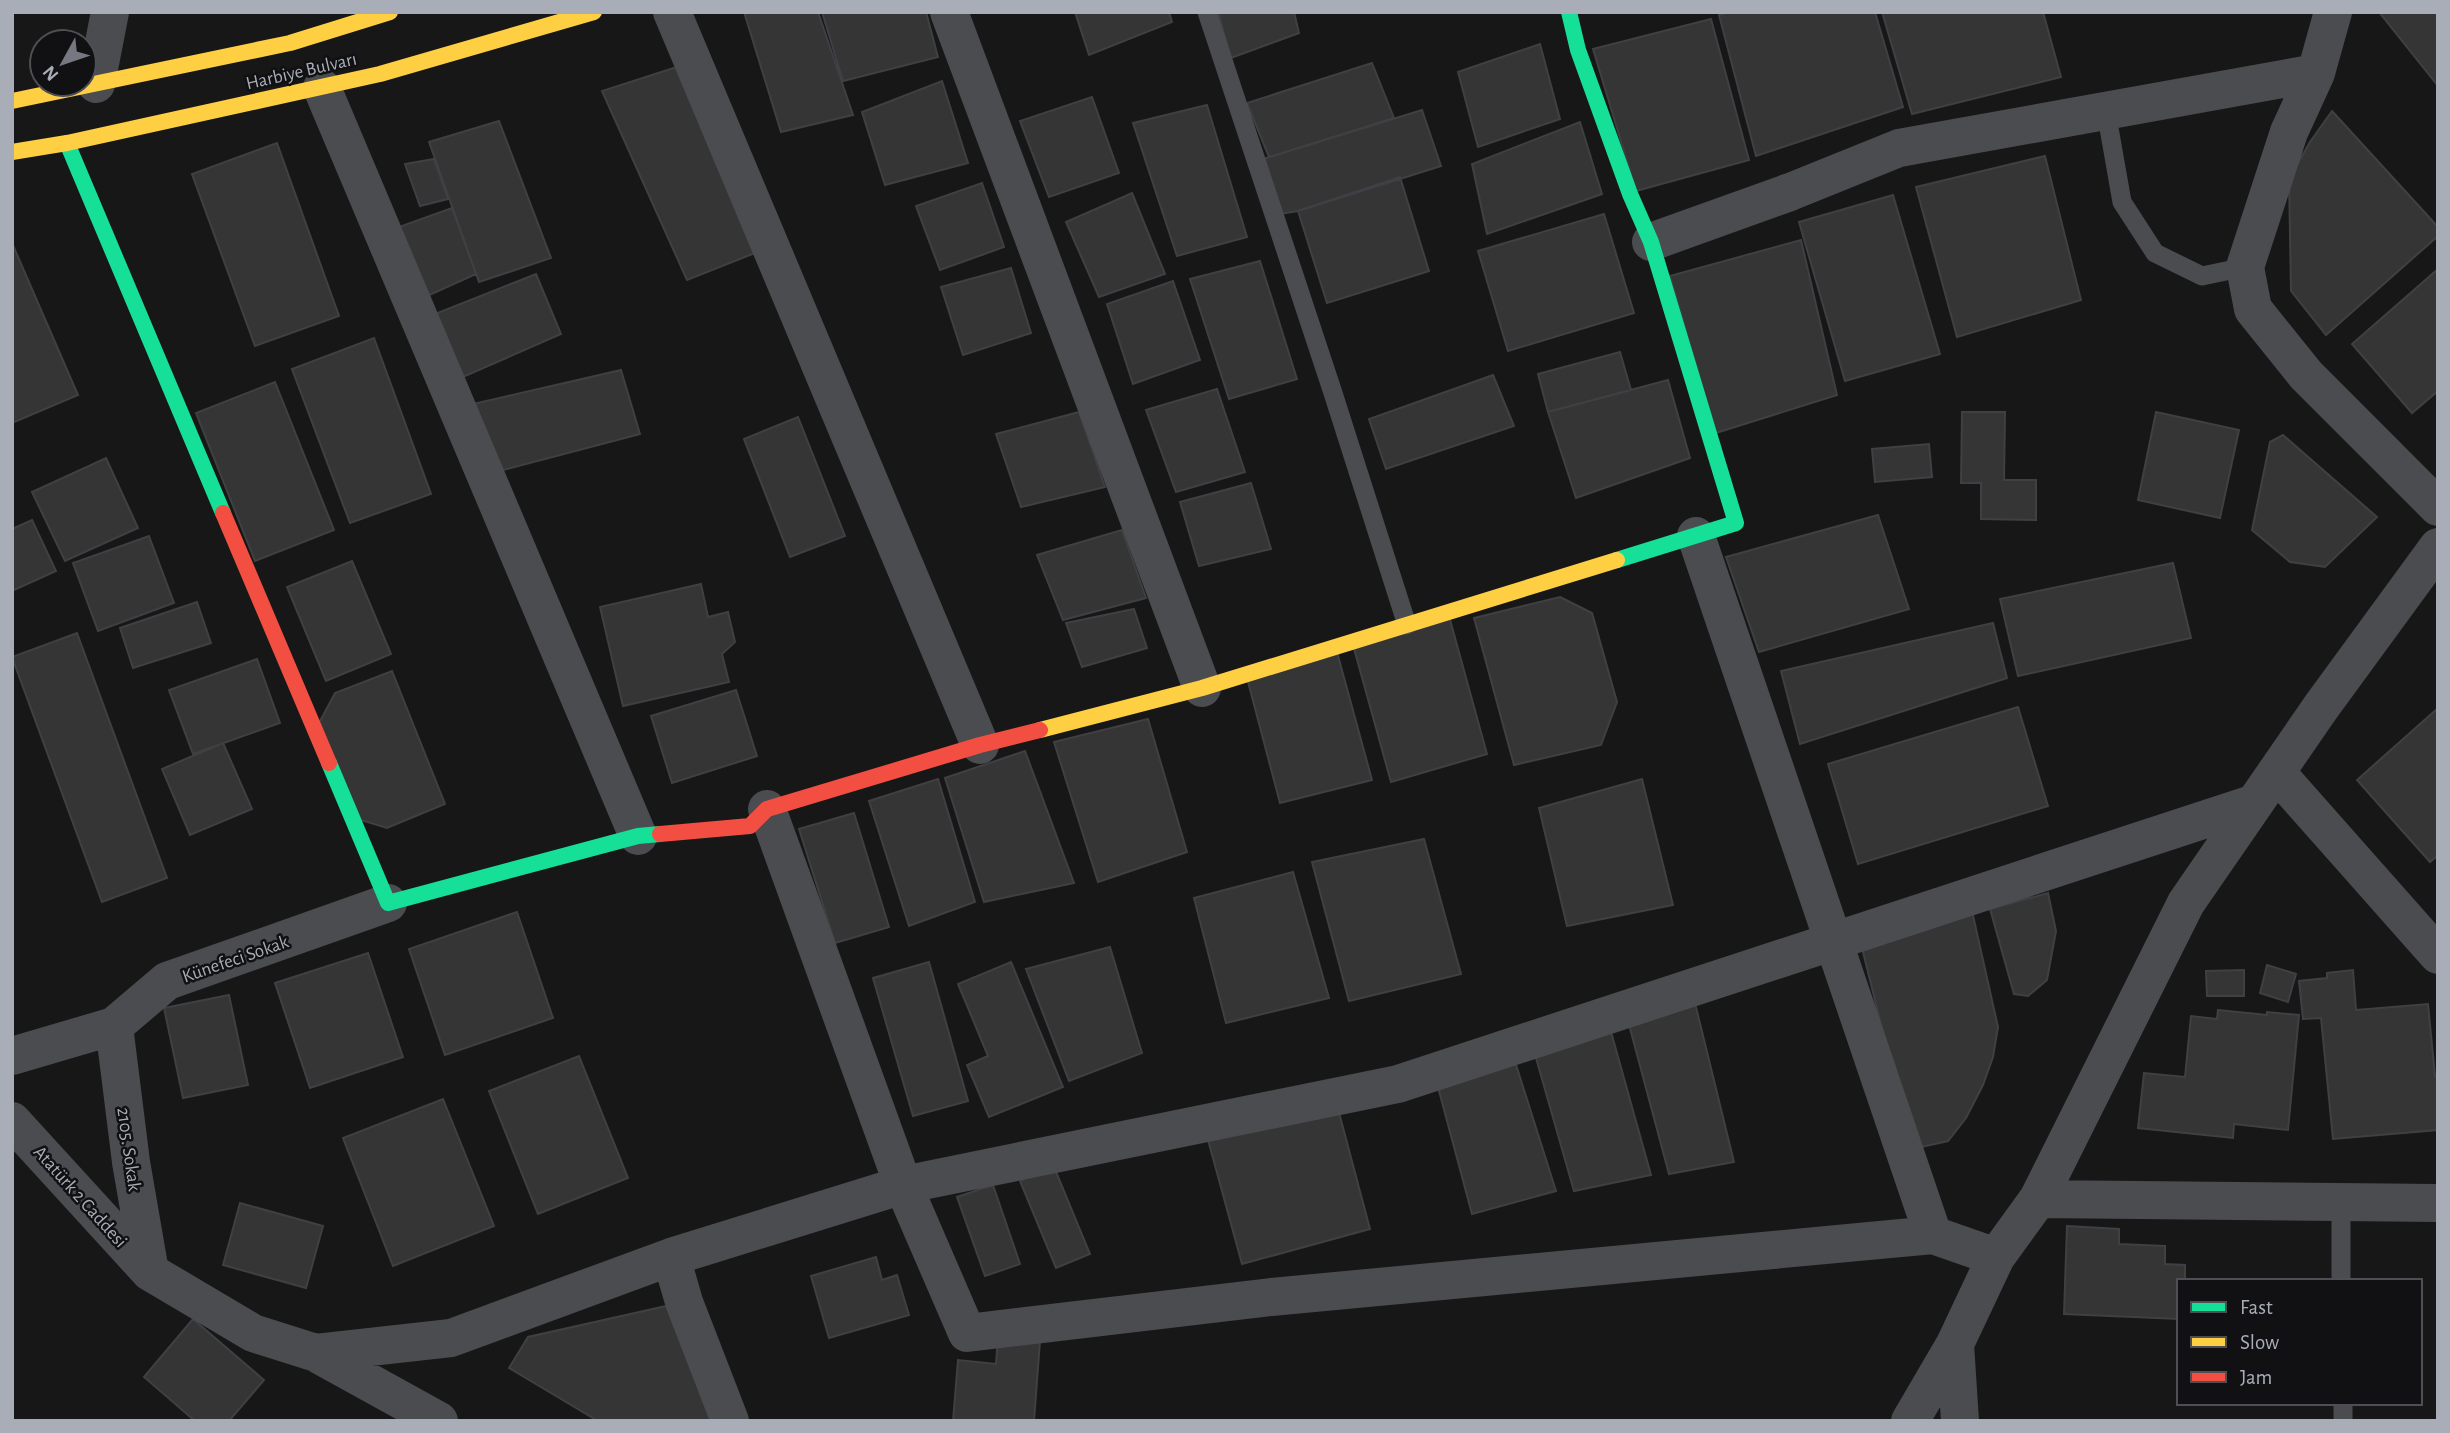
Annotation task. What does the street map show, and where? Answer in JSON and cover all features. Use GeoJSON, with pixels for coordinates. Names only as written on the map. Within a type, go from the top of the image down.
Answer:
{"type":"FeatureCollection","features":[{"type":"Feature","properties":{"kind":"street"},"geometry":{"type":"LineString","coordinates":[[98,73],[110,12]]}},
{"type":"Feature","properties":{"kind":"street","name":"Harbiye Bulvarı"},"geometry":{"type":"LineString","coordinates":[[98,83],[290,43],[390,12]]}},
{"type":"Feature","properties":{"kind":"street","name":"Harbiye Bulvarı"},"geometry":{"type":"LineString","coordinates":[[12,152],[67,144],[322,88],[380,74],[594,12]]}},
{"type":"Feature","properties":{"kind":"street"},"geometry":{"type":"LineString","coordinates":[[672,12],[980,745]]}},
{"type":"Feature","properties":{"kind":"street"},"geometry":{"type":"LineString","coordinates":[[949,12],[1202,688]]}},
{"type":"Feature","properties":{"kind":"street"},"geometry":{"type":"LineString","coordinates":[[67,144],[388,903],[638,836],[750,827],[767,810],[980,745],[1202,688],[1736,523],[1651,242],[1630,194],[1578,50],[1569,12]]}},
{"type":"Feature","properties":{"kind":"street"},"geometry":{"type":"LineString","coordinates":[[2333,12],[2316,73],[2289,132],[2245,267],[2253,309],[2306,375],[2438,507]]}},
{"type":"Feature","properties":{"kind":"street"},"geometry":{"type":"LineString","coordinates":[[1651,242],[1790,192],[1899,148],[2316,73]]}},
{"type":"Feature","properties":{"kind":"street"},"geometry":{"type":"LineString","coordinates":[[322,88],[638,836]]}},
{"type":"Feature","properties":{"kind":"street"},"geometry":{"type":"LineString","coordinates":[[1696,536],[1933,1235]]}},
{"type":"Feature","properties":{"kind":"street"},"geometry":{"type":"LineString","coordinates":[[1910,1421],[1955,1344],[1996,1257],[2038,1199],[2186,903],[2436,554]]}},
{"type":"Feature","properties":{"kind":"street"},"geometry":{"type":"LineString","coordinates":[[316,1353],[452,1338],[671,1257],[903,1185],[1398,1084],[1833,942],[2266,788]]}},
{"type":"Feature","properties":{"kind":"street"},"geometry":{"type":"LineString","coordinates":[[2266,788],[2438,955]]}},
{"type":"Feature","properties":{"kind":"street"},"geometry":{"type":"LineString","coordinates":[[767,810],[903,1185],[967,1334],[1271,1297],[1933,1235],[1996,1257]]}},
{"type":"Feature","properties":{"kind":"street","name":"Künefeci Sokak"},"geometry":{"type":"LineString","coordinates":[[12,1056],[114,1026],[167,981],[388,903]]}},
{"type":"Feature","properties":{"kind":"street","name":"2105. Sokak"},"geometry":{"type":"LineString","coordinates":[[114,1026],[131,1162],[150,1272]]}},
{"type":"Feature","properties":{"kind":"street","name":"Atatürk 2 Caddesi"},"geometry":{"type":"LineString","coordinates":[[12,1121],[150,1272],[253,1333],[316,1353]]}},
{"type":"Feature","properties":{"kind":"street"},"geometry":{"type":"LineString","coordinates":[[2038,1199],[2438,1203]]}},
{"type":"Feature","properties":{"kind":"street"},"geometry":{"type":"LineString","coordinates":[[671,1257],[684,1302],[730,1421]]}},
{"type":"Feature","properties":{"kind":"street"},"geometry":{"type":"LineString","coordinates":[[1955,1344],[1960,1421]]}},
{"type":"Feature","properties":{"kind":"street"},"geometry":{"type":"LineString","coordinates":[[316,1353],[439,1421]]}},
{"type":"Feature","properties":{"kind":"lane"},"geometry":{"type":"LineString","coordinates":[[1207,12],[1407,625]]}},
{"type":"Feature","properties":{"kind":"lane"},"geometry":{"type":"LineString","coordinates":[[2106,111],[2122,202],[2155,253],[2203,276],[2245,267]]}},
{"type":"Feature","properties":{"kind":"lane"},"geometry":{"type":"LineString","coordinates":[[2341,1203],[2342,1279]]}},
{"type":"Feature","properties":{"kind":"building"},"geometry":{"type":"Polygon","coordinates":[[[744,12],[818,12],[853,115],[781,132],[744,12]]]}},
{"type":"Feature","properties":{"kind":"building"},"geometry":{"type":"Polygon","coordinates":[[[822,12],[926,12],[938,57],[843,81],[822,12]]]}},
{"type":"Feature","properties":{"kind":"building"},"geometry":{"type":"Polygon","coordinates":[[[1075,12],[1169,12],[1172,22],[1089,55],[1075,12]]]}},
{"type":"Feature","properties":{"kind":"building"},"geometry":{"type":"Polygon","coordinates":[[[1218,12],[1294,12],[1299,33],[1231,58],[1218,12]]]}},
{"type":"Feature","properties":{"kind":"building"},"geometry":{"type":"Polygon","coordinates":[[[1730,12],[1875,12],[1903,107],[1756,156],[1719,15],[1730,12]]]}},
{"type":"Feature","properties":{"kind":"building"},"geometry":{"type":"Polygon","coordinates":[[[1882,12],[2043,12],[2061,77],[1912,114],[1882,12]]]}},
{"type":"Feature","properties":{"kind":"building"},"geometry":{"type":"Polygon","coordinates":[[[2379,12],[2438,12],[2438,86],[2379,12]]]}},
{"type":"Feature","properties":{"kind":"building"},"geometry":{"type":"Polygon","coordinates":[[[1711,19],[1749,160],[1636,191],[1593,49],[1711,19]]]}},
{"type":"Feature","properties":{"kind":"building"},"geometry":{"type":"Polygon","coordinates":[[[1540,44],[1560,119],[1478,147],[1458,72],[1540,44]]]}},
{"type":"Feature","properties":{"kind":"building"},"geometry":{"type":"Polygon","coordinates":[[[1372,63],[1394,118],[1269,157],[1247,103],[1372,63]]]}},
{"type":"Feature","properties":{"kind":"building"},"geometry":{"type":"Polygon","coordinates":[[[686,64],[760,251],[687,280],[602,91],[686,64]]]}},
{"type":"Feature","properties":{"kind":"building"},"geometry":{"type":"Polygon","coordinates":[[[942,81],[968,163],[885,185],[862,112],[942,81]]]}},
{"type":"Feature","properties":{"kind":"building"},"geometry":{"type":"Polygon","coordinates":[[[1092,97],[1119,173],[1049,197],[1020,121],[1092,97]]]}},
{"type":"Feature","properties":{"kind":"building"},"geometry":{"type":"Polygon","coordinates":[[[1207,105],[1247,237],[1177,256],[1133,123],[1207,105]]]}},
{"type":"Feature","properties":{"kind":"building"},"geometry":{"type":"Polygon","coordinates":[[[1422,110],[1441,166],[1298,211],[1279,214],[1263,159],[1422,110]]]}},
{"type":"Feature","properties":{"kind":"building"},"geometry":{"type":"Polygon","coordinates":[[[2332,111],[2438,227],[2438,236],[2326,335],[2291,291],[2289,179],[2332,111]]]}},
{"type":"Feature","properties":{"kind":"building"},"geometry":{"type":"Polygon","coordinates":[[[499,121],[551,258],[479,282],[429,142],[499,121]]]}},
{"type":"Feature","properties":{"kind":"building"},"geometry":{"type":"Polygon","coordinates":[[[1580,122],[1602,194],[1487,234],[1472,164],[1580,122]]]}},
{"type":"Feature","properties":{"kind":"building"},"geometry":{"type":"Polygon","coordinates":[[[277,143],[339,316],[255,346],[192,174],[277,143]]]}},
{"type":"Feature","properties":{"kind":"building"},"geometry":{"type":"Polygon","coordinates":[[[2045,156],[2081,300],[1957,337],[1916,187],[2045,156]]]}},
{"type":"Feature","properties":{"kind":"building"},"geometry":{"type":"Polygon","coordinates":[[[434,159],[448,199],[420,206],[405,164],[434,159]]]}},
{"type":"Feature","properties":{"kind":"building"},"geometry":{"type":"Polygon","coordinates":[[[1400,177],[1429,271],[1327,303],[1298,211],[1400,177]]]}},
{"type":"Feature","properties":{"kind":"building"},"geometry":{"type":"Polygon","coordinates":[[[982,183],[1004,247],[940,270],[916,206],[982,183]]]}},
{"type":"Feature","properties":{"kind":"building"},"geometry":{"type":"Polygon","coordinates":[[[1132,193],[1165,274],[1099,297],[1066,222],[1132,193]]]}},
{"type":"Feature","properties":{"kind":"building"},"geometry":{"type":"Polygon","coordinates":[[[1893,195],[1940,354],[1845,381],[1799,222],[1893,195]]]}},
{"type":"Feature","properties":{"kind":"building"},"geometry":{"type":"Polygon","coordinates":[[[452,208],[476,274],[423,298],[396,228],[452,208]]]}},
{"type":"Feature","properties":{"kind":"building"},"geometry":{"type":"Polygon","coordinates":[[[1604,214],[1634,313],[1508,351],[1478,251],[1604,214]]]}},
{"type":"Feature","properties":{"kind":"building"},"geometry":{"type":"Polygon","coordinates":[[[1801,240],[1837,395],[1716,433],[1670,276],[1801,240]]]}},
{"type":"Feature","properties":{"kind":"building"},"geometry":{"type":"Polygon","coordinates":[[[12,243],[78,395],[12,423],[12,243]]]}},
{"type":"Feature","properties":{"kind":"building"},"geometry":{"type":"Polygon","coordinates":[[[1260,261],[1297,379],[1229,399],[1190,279],[1260,261]]]}},
{"type":"Feature","properties":{"kind":"building"},"geometry":{"type":"Polygon","coordinates":[[[1011,268],[1031,333],[963,355],[941,287],[1011,268]]]}},
{"type":"Feature","properties":{"kind":"building"},"geometry":{"type":"Polygon","coordinates":[[[2438,269],[2438,391],[2412,413],[2352,344],[2438,269]]]}},
{"type":"Feature","properties":{"kind":"building"},"geometry":{"type":"Polygon","coordinates":[[[536,274],[561,334],[463,377],[435,314],[536,274]]]}},
{"type":"Feature","properties":{"kind":"building"},"geometry":{"type":"Polygon","coordinates":[[[1173,281],[1200,360],[1133,384],[1107,304],[1173,281]]]}},
{"type":"Feature","properties":{"kind":"building"},"geometry":{"type":"Polygon","coordinates":[[[374,338],[431,494],[350,523],[292,369],[374,338]]]}},
{"type":"Feature","properties":{"kind":"building"},"geometry":{"type":"Polygon","coordinates":[[[1620,352],[1631,390],[1548,412],[1538,374],[1620,352]]]}},
{"type":"Feature","properties":{"kind":"building"},"geometry":{"type":"Polygon","coordinates":[[[621,370],[640,434],[492,473],[469,405],[621,370]]]}},
{"type":"Feature","properties":{"kind":"building"},"geometry":{"type":"Polygon","coordinates":[[[1493,375],[1514,426],[1386,469],[1369,419],[1493,375]]]}},
{"type":"Feature","properties":{"kind":"building"},"geometry":{"type":"Polygon","coordinates":[[[1668,380],[1690,458],[1576,498],[1548,412],[1668,380]]]}},
{"type":"Feature","properties":{"kind":"building"},"geometry":{"type":"Polygon","coordinates":[[[275,382],[334,530],[255,561],[196,413],[275,382]]]}},
{"type":"Feature","properties":{"kind":"building"},"geometry":{"type":"Polygon","coordinates":[[[1217,389],[1245,472],[1176,492],[1146,410],[1217,389]]]}},
{"type":"Feature","properties":{"kind":"building"},"geometry":{"type":"Polygon","coordinates":[[[1079,412],[1105,487],[1021,507],[996,434],[1079,412]]]}},
{"type":"Feature","properties":{"kind":"building"},"geometry":{"type":"Polygon","coordinates":[[[1962,412],[2005,412],[2004,480],[2036,480],[2036,520],[1981,519],[1981,483],[1961,483],[1962,412]]]}},
{"type":"Feature","properties":{"kind":"building"},"geometry":{"type":"Polygon","coordinates":[[[2156,412],[2239,430],[2220,518],[2138,500],[2156,412]]]}},
{"type":"Feature","properties":{"kind":"building"},"geometry":{"type":"Polygon","coordinates":[[[798,417],[845,536],[790,557],[744,439],[798,417]]]}},
{"type":"Feature","properties":{"kind":"building"},"geometry":{"type":"Polygon","coordinates":[[[2283,435],[2377,517],[2325,567],[2290,562],[2252,530],[2270,442],[2283,435]]]}},
{"type":"Feature","properties":{"kind":"building"},"geometry":{"type":"Polygon","coordinates":[[[1929,444],[1932,477],[1875,482],[1872,449],[1929,444]]]}},
{"type":"Feature","properties":{"kind":"building"},"geometry":{"type":"Polygon","coordinates":[[[106,458],[138,528],[65,561],[32,492],[106,458]]]}},
{"type":"Feature","properties":{"kind":"building"},"geometry":{"type":"Polygon","coordinates":[[[1251,483],[1271,549],[1199,566],[1180,502],[1251,483]]]}},
{"type":"Feature","properties":{"kind":"building"},"geometry":{"type":"Polygon","coordinates":[[[1878,515],[1909,609],[1759,652],[1726,557],[1878,515]]]}},
{"type":"Feature","properties":{"kind":"building"},"geometry":{"type":"Polygon","coordinates":[[[32,520],[56,571],[12,591],[12,529],[32,520]]]}},
{"type":"Feature","properties":{"kind":"building"},"geometry":{"type":"Polygon","coordinates":[[[1122,530],[1146,598],[1063,620],[1037,555],[1122,530]]]}},
{"type":"Feature","properties":{"kind":"building"},"geometry":{"type":"Polygon","coordinates":[[[149,536],[174,603],[98,631],[73,563],[149,536]]]}},
{"type":"Feature","properties":{"kind":"building"},"geometry":{"type":"Polygon","coordinates":[[[352,561],[391,654],[326,681],[287,587],[352,561]]]}},
{"type":"Feature","properties":{"kind":"building"},"geometry":{"type":"Polygon","coordinates":[[[2173,563],[2191,638],[2018,676],[2000,599],[2173,563]]]}},
{"type":"Feature","properties":{"kind":"building"},"geometry":{"type":"Polygon","coordinates":[[[701,584],[708,617],[728,612],[735,642],[722,654],[729,682],[623,706],[600,607],[701,584]]]}},
{"type":"Feature","properties":{"kind":"building"},"geometry":{"type":"Polygon","coordinates":[[[1560,597],[1592,613],[1617,702],[1601,745],[1514,765],[1474,618],[1560,597]]]}},
{"type":"Feature","properties":{"kind":"building"},"geometry":{"type":"Polygon","coordinates":[[[197,602],[211,643],[133,668],[120,628],[197,602]]]}},
{"type":"Feature","properties":{"kind":"building"},"geometry":{"type":"Polygon","coordinates":[[[1134,609],[1147,648],[1082,667],[1066,623],[1134,609]]]}},
{"type":"Feature","properties":{"kind":"building"},"geometry":{"type":"Polygon","coordinates":[[[1449,616],[1487,754],[1391,782],[1353,645],[1449,616]]]}},
{"type":"Feature","properties":{"kind":"building"},"geometry":{"type":"Polygon","coordinates":[[[1993,623],[2007,678],[1800,744],[1781,671],[1993,623]]]}},
{"type":"Feature","properties":{"kind":"building"},"geometry":{"type":"Polygon","coordinates":[[[77,633],[167,878],[102,902],[12,657],[77,633]]]}},
{"type":"Feature","properties":{"kind":"building"},"geometry":{"type":"Polygon","coordinates":[[[1337,652],[1372,780],[1280,803],[1247,678],[1337,652]]]}},
{"type":"Feature","properties":{"kind":"building"},"geometry":{"type":"Polygon","coordinates":[[[257,659],[280,723],[193,754],[169,690],[257,659]]]}},
{"type":"Feature","properties":{"kind":"building"},"geometry":{"type":"Polygon","coordinates":[[[392,671],[445,804],[387,828],[351,817],[319,723],[335,693],[392,671]]]}},
{"type":"Feature","properties":{"kind":"building"},"geometry":{"type":"Polygon","coordinates":[[[736,690],[757,756],[672,783],[651,716],[736,690]]]}},
{"type":"Feature","properties":{"kind":"building"},"geometry":{"type":"Polygon","coordinates":[[[2018,707],[2048,806],[1858,864],[1828,764],[2018,707]]]}},
{"type":"Feature","properties":{"kind":"building"},"geometry":{"type":"Polygon","coordinates":[[[2438,708],[2438,855],[2430,862],[2357,780],[2438,708]]]}},
{"type":"Feature","properties":{"kind":"building"},"geometry":{"type":"Polygon","coordinates":[[[1148,719],[1187,852],[1098,882],[1054,742],[1148,719]]]}},
{"type":"Feature","properties":{"kind":"building"},"geometry":{"type":"Polygon","coordinates":[[[223,743],[252,809],[190,835],[162,769],[223,743]]]}},
{"type":"Feature","properties":{"kind":"building"},"geometry":{"type":"Polygon","coordinates":[[[1025,751],[1074,883],[984,902],[945,778],[1025,751]]]}},
{"type":"Feature","properties":{"kind":"building"},"geometry":{"type":"Polygon","coordinates":[[[938,779],[975,902],[909,926],[869,801],[938,779]]]}},
{"type":"Feature","properties":{"kind":"building"},"geometry":{"type":"Polygon","coordinates":[[[1642,779],[1673,905],[1567,926],[1539,808],[1642,779]]]}},
{"type":"Feature","properties":{"kind":"building"},"geometry":{"type":"Polygon","coordinates":[[[854,813],[889,927],[835,943],[799,829],[854,813]]]}},
{"type":"Feature","properties":{"kind":"building"},"geometry":{"type":"Polygon","coordinates":[[[1424,839],[1461,974],[1349,1001],[1312,862],[1424,839]]]}},
{"type":"Feature","properties":{"kind":"building"},"geometry":{"type":"Polygon","coordinates":[[[1293,872],[1329,998],[1226,1023],[1194,898],[1293,872]]]}},
{"type":"Feature","properties":{"kind":"building"},"geometry":{"type":"Polygon","coordinates":[[[2048,893],[2056,931],[2047,980],[2028,996],[2014,994],[1990,909],[2048,893]]]}},
{"type":"Feature","properties":{"kind":"building"},"geometry":{"type":"Polygon","coordinates":[[[1972,911],[1998,1027],[1993,1057],[1983,1085],[1966,1118],[1948,1141],[1912,1149],[1861,944],[1972,911]]]}},
{"type":"Feature","properties":{"kind":"building"},"geometry":{"type":"Polygon","coordinates":[[[517,912],[553,1018],[445,1055],[409,949],[517,912]]]}},
{"type":"Feature","properties":{"kind":"building"},"geometry":{"type":"Polygon","coordinates":[[[1110,947],[1142,1053],[1069,1081],[1026,969],[1110,947]]]}},
{"type":"Feature","properties":{"kind":"building"},"geometry":{"type":"Polygon","coordinates":[[[368,953],[403,1057],[310,1088],[275,983],[368,953]]]}},
{"type":"Feature","properties":{"kind":"building"},"geometry":{"type":"Polygon","coordinates":[[[929,962],[968,1101],[913,1116],[873,978],[929,962]]]}},
{"type":"Feature","properties":{"kind":"building"},"geometry":{"type":"Polygon","coordinates":[[[1011,962],[1063,1087],[989,1117],[967,1065],[988,1056],[958,984],[1011,962]]]}},
{"type":"Feature","properties":{"kind":"building"},"geometry":{"type":"Polygon","coordinates":[[[2267,965],[2296,974],[2288,1002],[2260,993],[2267,965]]]}},
{"type":"Feature","properties":{"kind":"building"},"geometry":{"type":"Polygon","coordinates":[[[2244,970],[2244,996],[2207,996],[2206,971],[2244,970]]]}},
{"type":"Feature","properties":{"kind":"building"},"geometry":{"type":"Polygon","coordinates":[[[2353,970],[2356,1010],[2428,1004],[2435,1076],[2438,1076],[2438,1130],[2333,1139],[2321,1018],[2303,1019],[2299,981],[2327,978],[2327,973],[2353,970]]]}},
{"type":"Feature","properties":{"kind":"building"},"geometry":{"type":"Polygon","coordinates":[[[229,995],[248,1085],[183,1098],[164,1008],[229,995]]]}},
{"type":"Feature","properties":{"kind":"building"},"geometry":{"type":"Polygon","coordinates":[[[1694,999],[1734,1162],[1669,1174],[1628,1021],[1694,999]]]}},
{"type":"Feature","properties":{"kind":"building"},"geometry":{"type":"Polygon","coordinates":[[[2218,1010],[2299,1015],[2288,1130],[2234,1124],[2233,1138],[2138,1128],[2144,1073],[2185,1077],[2191,1016],[2217,1019],[2218,1010]]]}},
{"type":"Feature","properties":{"kind":"building"},"geometry":{"type":"Polygon","coordinates":[[[1608,1021],[1651,1175],[1574,1191],[1532,1044],[1608,1021]]]}},
{"type":"Feature","properties":{"kind":"building"},"geometry":{"type":"Polygon","coordinates":[[[1512,1052],[1556,1191],[1472,1214],[1435,1076],[1512,1052]]]}},
{"type":"Feature","properties":{"kind":"building"},"geometry":{"type":"Polygon","coordinates":[[[579,1056],[628,1178],[538,1214],[489,1091],[579,1056]]]}},
{"type":"Feature","properties":{"kind":"building"},"geometry":{"type":"Polygon","coordinates":[[[443,1099],[494,1226],[393,1266],[343,1138],[443,1099]]]}},
{"type":"Feature","properties":{"kind":"building"},"geometry":{"type":"Polygon","coordinates":[[[1337,1105],[1370,1229],[1242,1264],[1208,1140],[1337,1105]]]}},
{"type":"Feature","properties":{"kind":"building"},"geometry":{"type":"Polygon","coordinates":[[[1054,1167],[1090,1254],[1056,1268],[1020,1181],[1054,1167]]]}},
{"type":"Feature","properties":{"kind":"building"},"geometry":{"type":"Polygon","coordinates":[[[993,1185],[1020,1264],[985,1276],[957,1197],[993,1185]]]}},
{"type":"Feature","properties":{"kind":"building"},"geometry":{"type":"Polygon","coordinates":[[[240,1203],[323,1226],[306,1288],[223,1265],[240,1203]]]}},
{"type":"Feature","properties":{"kind":"building"},"geometry":{"type":"Polygon","coordinates":[[[2067,1226],[2119,1229],[2119,1244],[2165,1246],[2165,1264],[2185,1265],[2185,1279],[2177,1279],[2177,1319],[2064,1314],[2067,1226]]]}},
{"type":"Feature","properties":{"kind":"building"},"geometry":{"type":"Polygon","coordinates":[[[876,1257],[882,1280],[897,1275],[909,1315],[829,1338],[811,1276],[876,1257]]]}},
{"type":"Feature","properties":{"kind":"building"},"geometry":{"type":"Polygon","coordinates":[[[684,1302],[730,1421],[598,1421],[509,1368],[528,1337],[684,1302]]]}},
{"type":"Feature","properties":{"kind":"building"},"geometry":{"type":"Polygon","coordinates":[[[193,1319],[264,1380],[229,1421],[195,1421],[144,1377],[193,1319]]]}},
{"type":"Feature","properties":{"kind":"building"},"geometry":{"type":"Polygon","coordinates":[[[998,1337],[1040,1341],[1034,1421],[953,1421],[958,1360],[996,1364],[998,1337]]]}},
{"type":"Feature","properties":{"kind":"traffic: fast"},"geometry":{"type":"LineString","coordinates":[[1569,12],[1578,50],[1630,194],[1651,242],[1736,523],[1617,560]]}},
{"type":"Feature","properties":{"kind":"traffic: fast"},"geometry":{"type":"LineString","coordinates":[[67,143],[223,513]]}},
{"type":"Feature","properties":{"kind":"traffic: fast"},"geometry":{"type":"LineString","coordinates":[[329,763],[388,903],[638,836],[660,834]]}},
{"type":"Feature","properties":{"kind":"traffic: slow"},"geometry":{"type":"LineString","coordinates":[[12,101],[290,43],[390,12]]}},
{"type":"Feature","properties":{"kind":"traffic: slow"},"geometry":{"type":"LineString","coordinates":[[12,152],[67,143],[380,74],[594,12]]}},
{"type":"Feature","properties":{"kind":"traffic: slow"},"geometry":{"type":"LineString","coordinates":[[1040,730],[1202,688],[1617,560]]}},
{"type":"Feature","properties":{"kind":"traffic: jam"},"geometry":{"type":"LineString","coordinates":[[223,513],[329,763]]}},
{"type":"Feature","properties":{"kind":"traffic: jam"},"geometry":{"type":"LineString","coordinates":[[660,834],[750,826],[767,809],[980,745],[1040,730]]}}]}
